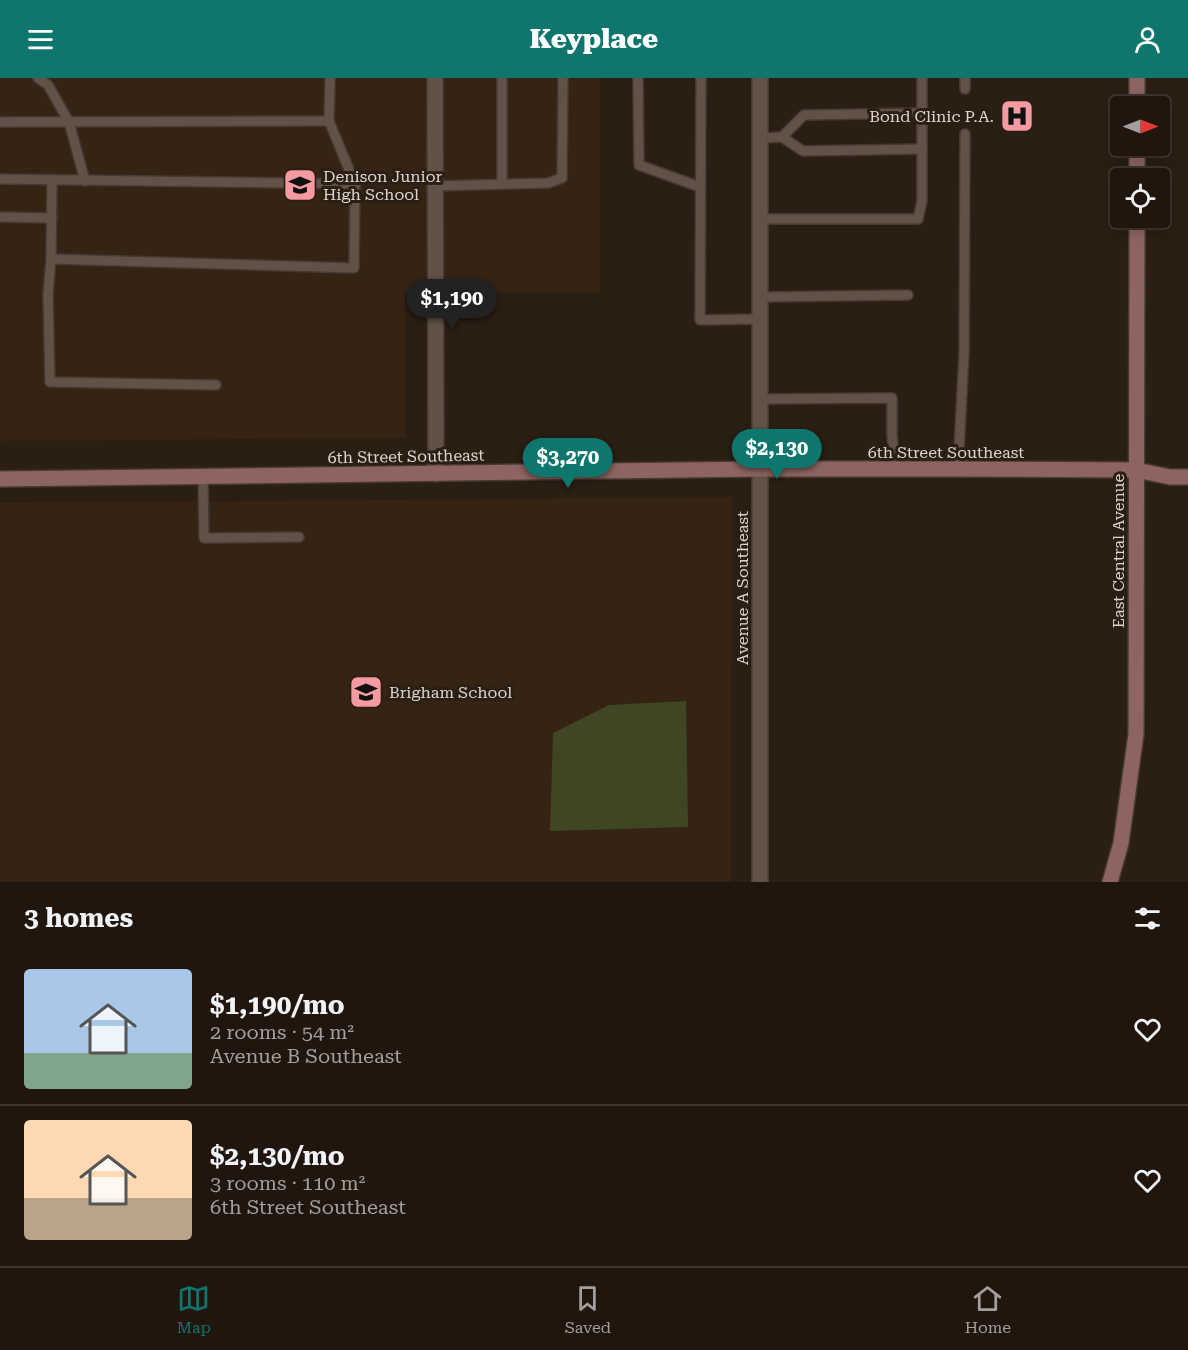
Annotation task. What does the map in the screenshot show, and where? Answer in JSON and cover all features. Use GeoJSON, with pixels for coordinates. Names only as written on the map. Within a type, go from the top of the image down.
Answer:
{"type":"FeatureCollection","features":[{"type":"Feature","properties":{"kind":"street"},"geometry":{"type":"LineString","coordinates":[[435,78],[436,474]]}},
{"type":"Feature","properties":{"kind":"street","name":"Avenue A Southeast"},"geometry":{"type":"LineString","coordinates":[[760,78],[760,882]]}},
{"type":"Feature","properties":{"kind":"street"},"geometry":{"type":"LineString","coordinates":[[1137,78],[1137,96]]}},
{"type":"Feature","properties":{"kind":"street","name":"East Central Avenue"},"geometry":{"type":"LineString","coordinates":[[1110,882],[1121,843],[1136,734],[1137,228]]}},
{"type":"Feature","properties":{"kind":"street","name":"6th Street Southeast"},"geometry":{"type":"LineString","coordinates":[[0,479],[958,469],[1136,470],[1170,477],[1188,477]]}},
{"type":"Feature","properties":{"kind":"lane"},"geometry":{"type":"LineString","coordinates":[[38,78],[48,85],[69,122],[85,181]]}},
{"type":"Feature","properties":{"kind":"lane"},"geometry":{"type":"LineString","coordinates":[[51,259],[354,268],[355,184],[329,121],[330,78]]}},
{"type":"Feature","properties":{"kind":"lane"},"geometry":{"type":"LineString","coordinates":[[502,78],[502,184]]}},
{"type":"Feature","properties":{"kind":"lane"},"geometry":{"type":"LineString","coordinates":[[435,186],[548,183],[562,178],[563,78]]}},
{"type":"Feature","properties":{"kind":"lane"},"geometry":{"type":"LineString","coordinates":[[638,78],[639,165],[700,187]]}},
{"type":"Feature","properties":{"kind":"lane"},"geometry":{"type":"LineString","coordinates":[[701,78],[700,320],[760,319]]}},
{"type":"Feature","properties":{"kind":"lane"},"geometry":{"type":"LineString","coordinates":[[760,219],[918,219],[922,201],[922,78]]}},
{"type":"Feature","properties":{"kind":"lane"},"geometry":{"type":"LineString","coordinates":[[965,78],[965,89]]}},
{"type":"Feature","properties":{"kind":"lane"},"geometry":{"type":"LineString","coordinates":[[782,137],[804,115],[922,113]]}},
{"type":"Feature","properties":{"kind":"lane"},"geometry":{"type":"LineString","coordinates":[[0,122],[329,121]]}},
{"type":"Feature","properties":{"kind":"lane"},"geometry":{"type":"LineString","coordinates":[[958,469],[964,354],[965,134]]}},
{"type":"Feature","properties":{"kind":"lane"},"geometry":{"type":"LineString","coordinates":[[760,138],[782,137],[803,151],[922,148]]}},
{"type":"Feature","properties":{"kind":"lane"},"geometry":{"type":"LineString","coordinates":[[0,179],[355,184]]}},
{"type":"Feature","properties":{"kind":"lane"},"geometry":{"type":"LineString","coordinates":[[52,181],[48,295],[50,382],[216,385]]}},
{"type":"Feature","properties":{"kind":"lane"},"geometry":{"type":"LineString","coordinates":[[0,217],[52,218]]}},
{"type":"Feature","properties":{"kind":"lane"},"geometry":{"type":"LineString","coordinates":[[760,297],[908,295]]}},
{"type":"Feature","properties":{"kind":"lane"},"geometry":{"type":"LineString","coordinates":[[760,399],[892,398],[892,436],[896,470]]}},
{"type":"Feature","properties":{"kind":"lane"},"geometry":{"type":"LineString","coordinates":[[203,477],[204,538],[299,537]]}},
{"type":"Feature","properties":{"kind":"shaded area","name":"Denison Junior High School"},"geometry":{"type":"Polygon","coordinates":[[[0,78],[600,78],[600,293],[405,293],[405,438],[0,441],[0,78]]]}},
{"type":"Feature","properties":{"kind":"shaded area","name":"Brigham School"},"geometry":{"type":"Polygon","coordinates":[[[732,497],[731,882],[0,882],[0,503],[732,497]]]}},
{"type":"Feature","properties":{"kind":"green space"},"geometry":{"type":"Polygon","coordinates":[[[686,701],[688,827],[550,831],[553,733],[609,705],[686,701]]]}},
{"type":"Feature","properties":{"kind":"place","name":"Bond Clinic P.A."},"geometry":{"type":"Point","coordinates":[1017,116]}},
{"type":"Feature","properties":{"kind":"place","name":"Denison Junior High School"},"geometry":{"type":"Point","coordinates":[300,185]}},
{"type":"Feature","properties":{"kind":"place","name":"Brigham School"},"geometry":{"type":"Point","coordinates":[366,692]}}]}
